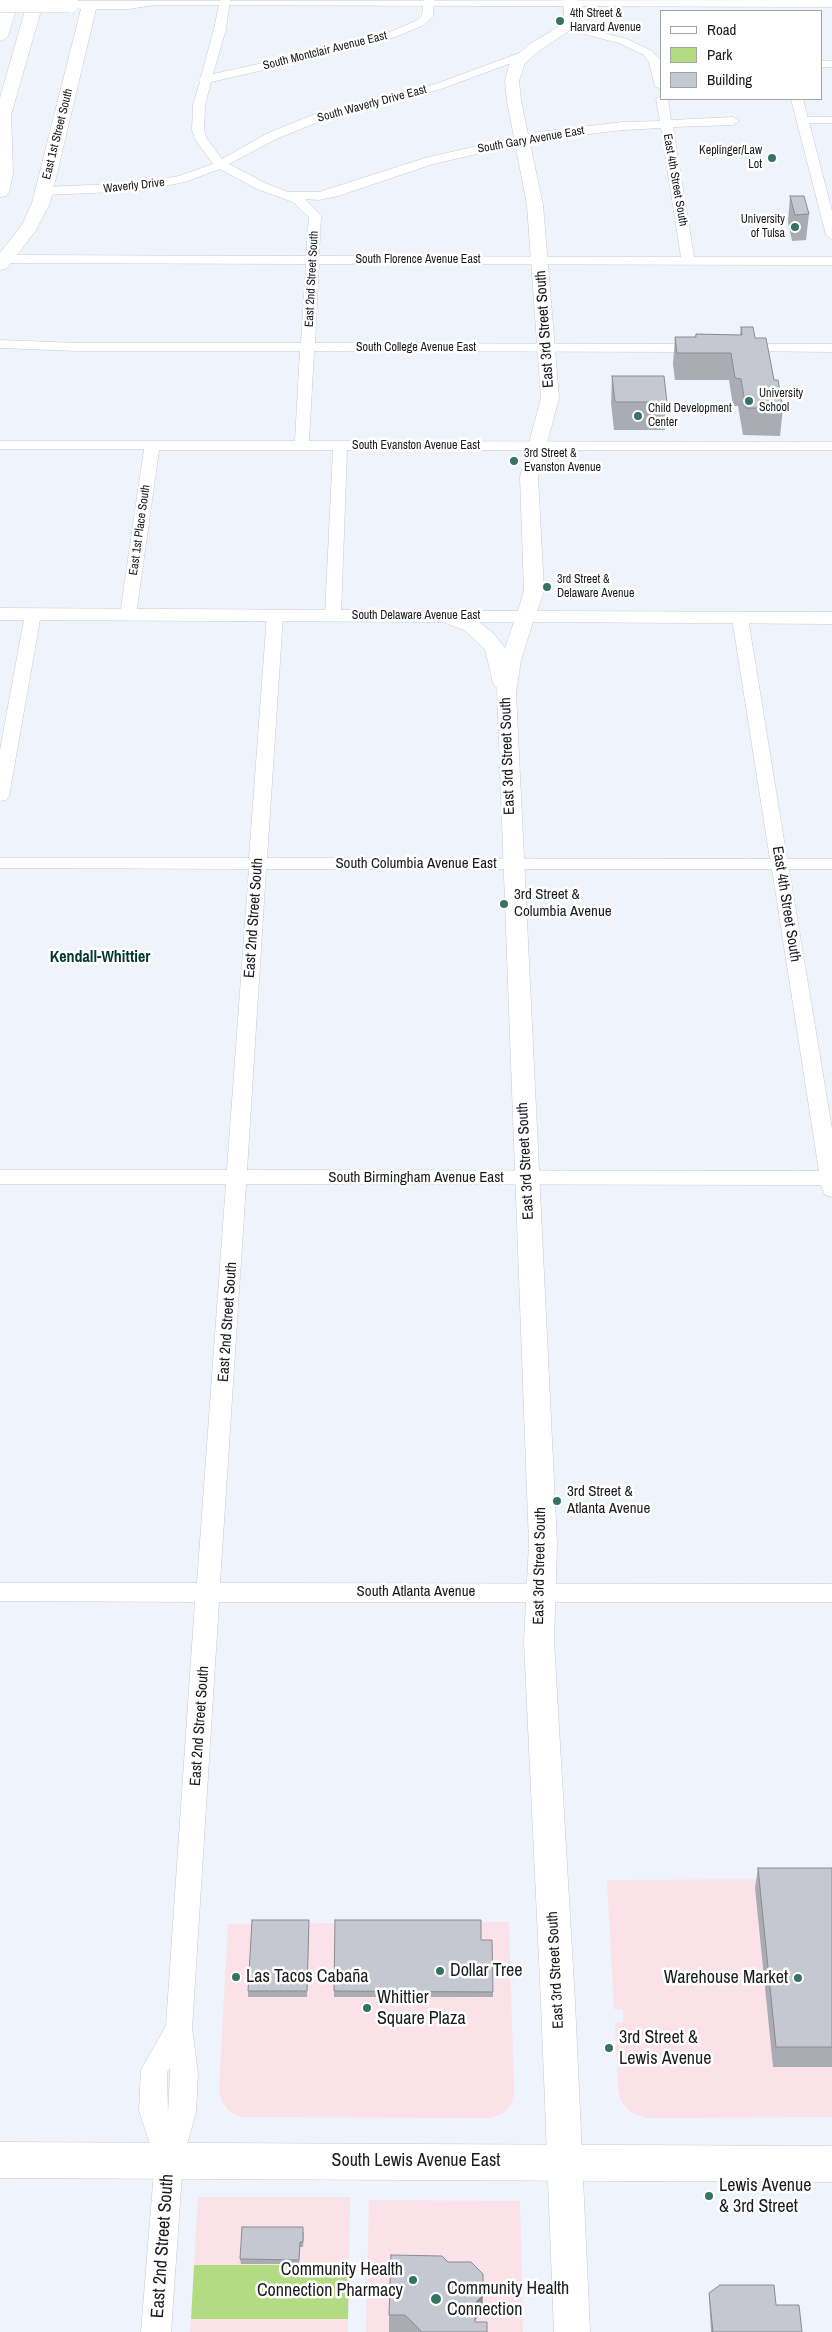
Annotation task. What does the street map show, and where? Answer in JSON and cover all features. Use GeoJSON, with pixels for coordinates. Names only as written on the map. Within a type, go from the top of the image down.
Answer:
{"type":"FeatureCollection","features":[{"type":"Feature","properties":{"kind":"main road"},"geometry":{"type":"LineString","coordinates":[[0,36],[11,0]]}},
{"type":"Feature","properties":{"kind":"main road"},"geometry":{"type":"LineString","coordinates":[[0,192],[5,173],[1,120],[36,0]]}},
{"type":"Feature","properties":{"kind":"main road"},"geometry":{"type":"LineString","coordinates":[[0,4],[70,4],[145,0],[711,1],[772,7],[832,2]]}},
{"type":"Feature","properties":{"kind":"main road","name":"East 1st Street South"},"geometry":{"type":"LineString","coordinates":[[2,262],[33,221],[44,191],[90,2]]}},
{"type":"Feature","properties":{"kind":"main road","name":"South Lewis Avenue East"},"geometry":{"type":"LineString","coordinates":[[0,2160],[832,2164]]}},
{"type":"Feature","properties":{"kind":"street","name":"East 2nd Street South"},"geometry":{"type":"LineString","coordinates":[[225,1],[220,29],[204,80],[199,105],[198,130],[206,148],[221,164],[248,180],[302,202],[315,216],[302,445]]}},
{"type":"Feature","properties":{"kind":"street","name":"South Montclair Avenue East"},"geometry":{"type":"LineString","coordinates":[[204,80],[333,51],[391,35],[420,23],[427,16],[430,1]]}},
{"type":"Feature","properties":{"kind":"street"},"geometry":{"type":"LineString","coordinates":[[570,1],[571,18],[568,26],[623,41],[648,53],[655,60],[660,82]]}},
{"type":"Feature","properties":{"kind":"street","name":"East 3rd Street South"},"geometry":{"type":"LineString","coordinates":[[568,26],[526,54],[516,65],[512,81],[514,101],[535,205],[550,398],[529,477],[535,582],[511,660],[506,692],[543,1544],[539,1650],[566,2162],[572,2332]]}},
{"type":"Feature","properties":{"kind":"street","name":"South Waverly Drive East"},"geometry":{"type":"LineString","coordinates":[[221,164],[272,136],[319,117],[436,87],[526,54]]}},
{"type":"Feature","properties":{"kind":"street","name":"East 4th Street South"},"geometry":{"type":"LineString","coordinates":[[662,100],[688,260]]}},
{"type":"Feature","properties":{"kind":"street"},"geometry":{"type":"LineString","coordinates":[[797,100],[832,235]]}},
{"type":"Feature","properties":{"kind":"street","name":"South Gary Avenue East"},"geometry":{"type":"LineString","coordinates":[[288,195],[319,196],[334,193],[429,161],[522,139],[606,127],[666,122],[733,120]]}},
{"type":"Feature","properties":{"kind":"street"},"geometry":{"type":"LineString","coordinates":[[802,120],[832,120]]}},
{"type":"Feature","properties":{"kind":"street","name":"Waverly Drive"},"geometry":{"type":"LineString","coordinates":[[44,191],[111,189],[156,184],[197,174],[221,164]]}},
{"type":"Feature","properties":{"kind":"street"},"geometry":{"type":"LineString","coordinates":[[315,216],[334,193]]}},
{"type":"Feature","properties":{"kind":"street"},"geometry":{"type":"LineString","coordinates":[[685,240],[736,261]]}},
{"type":"Feature","properties":{"kind":"street","name":"South Florence Avenue East"},"geometry":{"type":"LineString","coordinates":[[2,262],[312,260],[832,261]]}},
{"type":"Feature","properties":{"kind":"street","name":"South College Avenue East"},"geometry":{"type":"LineString","coordinates":[[0,344],[88,347],[711,348]]}},
{"type":"Feature","properties":{"kind":"street"},"geometry":{"type":"LineString","coordinates":[[730,348],[832,348]]}},
{"type":"Feature","properties":{"kind":"street","name":"South Evanston Avenue East"},"geometry":{"type":"LineString","coordinates":[[0,445],[832,446]]}},
{"type":"Feature","properties":{"kind":"street","name":"East 1st Place South"},"geometry":{"type":"LineString","coordinates":[[128,615],[152,446]]}},
{"type":"Feature","properties":{"kind":"street"},"geometry":{"type":"LineString","coordinates":[[333,615],[340,446]]}},
{"type":"Feature","properties":{"kind":"street","name":"South Delaware Avenue East"},"geometry":{"type":"LineString","coordinates":[[0,614],[832,618]]}},
{"type":"Feature","properties":{"kind":"street"},"geometry":{"type":"LineString","coordinates":[[0,796],[33,614]]}},
{"type":"Feature","properties":{"kind":"street","name":"East 2nd Street South"},"geometry":{"type":"LineString","coordinates":[[156,2332],[169,2160],[183,2105],[184,2072],[179,2028],[275,615]]}},
{"type":"Feature","properties":{"kind":"street"},"geometry":{"type":"LineString","coordinates":[[442,616],[471,626],[486,637],[496,648],[506,692]]}},
{"type":"Feature","properties":{"kind":"street","name":"East 4th Street South"},"geometry":{"type":"LineString","coordinates":[[740,618],[831,1182]]}},
{"type":"Feature","properties":{"kind":"street","name":"South Columbia Avenue East"},"geometry":{"type":"LineString","coordinates":[[0,863],[832,864]]}},
{"type":"Feature","properties":{"kind":"street","name":"South Birmingham Avenue East"},"geometry":{"type":"LineString","coordinates":[[0,1177],[526,1178],[831,1182]]}},
{"type":"Feature","properties":{"kind":"street","name":"South Atlanta Avenue"},"geometry":{"type":"LineString","coordinates":[[0,1592],[832,1593]]}},
{"type":"Feature","properties":{"kind":"shaded area"},"geometry":{"type":"Polygon","coordinates":[[[832,1879],[832,2117],[647,2118],[630,2112],[621,2101],[618,2088],[615,2022],[623,2022],[623,2010],[614,2009],[607,1880],[832,1879]]]}},
{"type":"Feature","properties":{"kind":"shaded area","name":"Whittier Square Plaza"},"geometry":{"type":"Polygon","coordinates":[[[509,1922],[514,2094],[511,2104],[503,2113],[491,2118],[241,2117],[230,2112],[223,2103],[219,2092],[228,1924],[509,1922]]]}},
{"type":"Feature","properties":{"kind":"shaded area"},"geometry":{"type":"Polygon","coordinates":[[[198,2197],[350,2197],[349,2265],[194,2265],[198,2197]]]}},
{"type":"Feature","properties":{"kind":"shaded area"},"geometry":{"type":"Polygon","coordinates":[[[369,2200],[520,2201],[523,2332],[366,2332],[369,2200]]]}},
{"type":"Feature","properties":{"kind":"shaded area"},"geometry":{"type":"Polygon","coordinates":[[[191,2319],[348,2319],[348,2332],[190,2332],[191,2319]]]}},
{"type":"Feature","properties":{"kind":"green space"},"geometry":{"type":"Polygon","coordinates":[[[194,2265],[349,2265],[348,2319],[191,2319],[194,2265]]]}},
{"type":"Feature","properties":{"kind":"building"},"geometry":{"type":"Polygon","coordinates":[[[790,196],[804,196],[809,214],[795,215],[790,196]]]}},
{"type":"Feature","properties":{"kind":"building"},"geometry":{"type":"Polygon","coordinates":[[[741,327],[753,327],[755,338],[766,338],[774,380],[778,380],[783,408],[746,408],[741,379],[735,378],[731,353],[677,353],[675,337],[696,337],[696,334],[742,335],[741,327]]]}},
{"type":"Feature","properties":{"kind":"building"},"geometry":{"type":"Polygon","coordinates":[[[612,376],[664,376],[667,402],[615,402],[612,376]]]}},
{"type":"Feature","properties":{"kind":"building","name":"Warehouse Market"},"geometry":{"type":"Polygon","coordinates":[[[758,1868],[832,1868],[832,2047],[776,2047],[758,1868]]]}},
{"type":"Feature","properties":{"kind":"building"},"geometry":{"type":"Polygon","coordinates":[[[252,1920],[309,1920],[307,1991],[248,1991],[252,1920]]]}},
{"type":"Feature","properties":{"kind":"building","name":"Dollar Tree"},"geometry":{"type":"Polygon","coordinates":[[[335,1920],[481,1920],[481,1940],[492,1940],[493,1992],[334,1991],[335,1920]]]}},
{"type":"Feature","properties":{"kind":"building"},"geometry":{"type":"Polygon","coordinates":[[[242,2227],[303,2227],[303,2242],[300,2242],[299,2260],[240,2259],[242,2227]]]}},
{"type":"Feature","properties":{"kind":"building","name":"Community Health Connection"},"geometry":{"type":"Polygon","coordinates":[[[391,2255],[442,2256],[448,2262],[471,2262],[483,2274],[483,2295],[475,2303],[475,2322],[487,2322],[487,2332],[422,2332],[405,2315],[389,2315],[391,2255]]]}},
{"type":"Feature","properties":{"kind":"building"},"geometry":{"type":"Polygon","coordinates":[[[720,2285],[774,2285],[776,2305],[799,2305],[802,2332],[713,2332],[709,2293],[720,2285]]]}},
{"type":"Feature","properties":{"kind":"place","name":"4th Street & Harvard Avenue"},"geometry":{"type":"Point","coordinates":[560,21]}},
{"type":"Feature","properties":{"kind":"place","name":"Keplinger/Law Lot"},"geometry":{"type":"Point","coordinates":[772,158]}},
{"type":"Feature","properties":{"kind":"place","name":"University of Tulsa"},"geometry":{"type":"Point","coordinates":[795,227]}},
{"type":"Feature","properties":{"kind":"place","name":"University School"},"geometry":{"type":"Point","coordinates":[749,401]}},
{"type":"Feature","properties":{"kind":"place","name":"Child Development Center"},"geometry":{"type":"Point","coordinates":[638,416]}},
{"type":"Feature","properties":{"kind":"place","name":"3rd Street & Evanston Avenue"},"geometry":{"type":"Point","coordinates":[514,461]}},
{"type":"Feature","properties":{"kind":"place","name":"3rd Street & Delaware Avenue"},"geometry":{"type":"Point","coordinates":[547,587]}},
{"type":"Feature","properties":{"kind":"place","name":"3rd Street & Columbia Avenue"},"geometry":{"type":"Point","coordinates":[504,904]}},
{"type":"Feature","properties":{"kind":"place","name":"3rd Street & Atlanta Avenue"},"geometry":{"type":"Point","coordinates":[557,1501]}},
{"type":"Feature","properties":{"kind":"place","name":"Dollar Tree"},"geometry":{"type":"Point","coordinates":[440,1971]}},
{"type":"Feature","properties":{"kind":"place","name":"Las Tacos Cabaña"},"geometry":{"type":"Point","coordinates":[236,1977]}},
{"type":"Feature","properties":{"kind":"place","name":"Warehouse Market"},"geometry":{"type":"Point","coordinates":[798,1978]}},
{"type":"Feature","properties":{"kind":"place","name":"Whittier Square Plaza"},"geometry":{"type":"Point","coordinates":[367,2008]}},
{"type":"Feature","properties":{"kind":"place","name":"3rd Street & Lewis Avenue"},"geometry":{"type":"Point","coordinates":[609,2048]}},
{"type":"Feature","properties":{"kind":"place","name":"Lewis Avenue & 3rd Street"},"geometry":{"type":"Point","coordinates":[709,2196]}},
{"type":"Feature","properties":{"kind":"place","name":"Community Health Connection Pharmacy"},"geometry":{"type":"Point","coordinates":[413,2280]}},
{"type":"Feature","properties":{"kind":"place","name":"Community Health Connection"},"geometry":{"type":"Point","coordinates":[436,2299]}},
{"type":"Feature","properties":{"kind":"district","name":"Kendall-Whittier"},"geometry":{"type":"Point","coordinates":[100,958]}}]}
